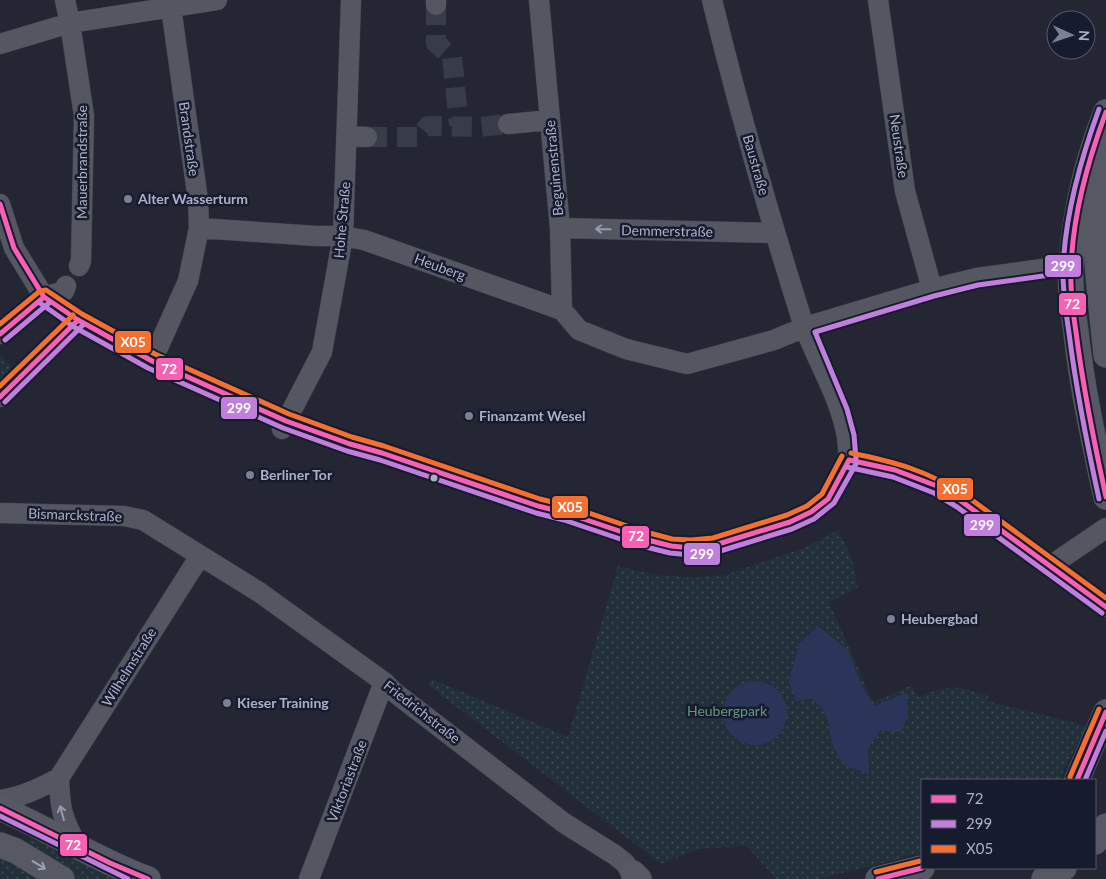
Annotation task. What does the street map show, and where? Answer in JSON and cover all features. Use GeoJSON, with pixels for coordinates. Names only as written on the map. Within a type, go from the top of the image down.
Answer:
{"type":"FeatureCollection","features":[{"type":"Feature","properties":{"kind":"main road"},"geometry":{"type":"LineString","coordinates":[[1106,112],[1085,174],[1071,266],[1073,309],[1081,376],[1106,497]]}},
{"type":"Feature","properties":{"kind":"main road"},"geometry":{"type":"LineString","coordinates":[[1106,161],[1101,176],[1097,234],[1102,274],[1106,355]]}},
{"type":"Feature","properties":{"kind":"main road"},"geometry":{"type":"LineString","coordinates":[[1071,266],[1102,274]]}},
{"type":"Feature","properties":{"kind":"main road"},"geometry":{"type":"LineString","coordinates":[[1077,779],[1106,712]]}},
{"type":"Feature","properties":{"kind":"main road"},"geometry":{"type":"LineString","coordinates":[[0,808],[77,845],[121,874],[148,879]]}},
{"type":"Feature","properties":{"kind":"main road"},"geometry":{"type":"LineString","coordinates":[[1096,841],[1106,826]]}},
{"type":"Feature","properties":{"kind":"main road"},"geometry":{"type":"LineString","coordinates":[[0,845],[16,851],[62,879]]}},
{"type":"Feature","properties":{"kind":"main road"},"geometry":{"type":"LineString","coordinates":[[878,879],[921,868]]}},
{"type":"Feature","properties":{"kind":"main road"},"geometry":{"type":"LineString","coordinates":[[1044,879],[1062,869]]}},
{"type":"Feature","properties":{"kind":"street","name":"Mauerbrandstraße"},"geometry":{"type":"LineString","coordinates":[[65,0],[84,116],[82,252],[81,261],[78,266]]}},
{"type":"Feature","properties":{"kind":"street"},"geometry":{"type":"LineString","coordinates":[[0,44],[70,23],[170,4],[217,0]]}},
{"type":"Feature","properties":{"kind":"street","name":"Hohe Straße"},"geometry":{"type":"LineString","coordinates":[[284,425],[322,352],[343,236],[351,0]]}},
{"type":"Feature","properties":{"kind":"street","name":"Beguinenstraße"},"geometry":{"type":"LineString","coordinates":[[539,0],[560,228],[562,310]]}},
{"type":"Feature","properties":{"kind":"street","name":"Baustraße"},"geometry":{"type":"LineString","coordinates":[[712,0],[775,233],[805,327],[840,411],[847,436],[849,460]]}},
{"type":"Feature","properties":{"kind":"street","name":"Neustraße"},"geometry":{"type":"LineString","coordinates":[[878,0],[905,190],[932,289]]}},
{"type":"Feature","properties":{"kind":"street","name":"Brandstraße"},"geometry":{"type":"LineString","coordinates":[[152,361],[188,281],[199,228],[198,200],[170,4]]}},
{"type":"Feature","properties":{"kind":"street"},"geometry":{"type":"LineString","coordinates":[[508,124],[550,120]]}},
{"type":"Feature","properties":{"kind":"street"},"geometry":{"type":"LineString","coordinates":[[347,136],[367,137]]}},
{"type":"Feature","properties":{"kind":"street"},"geometry":{"type":"LineString","coordinates":[[0,204],[14,248],[44,297],[78,320],[152,361],[284,425],[382,453],[640,538],[671,546],[691,548],[715,545],[790,522],[811,512],[828,499],[849,460],[895,470],[937,486],[961,501],[1106,607]]}},
{"type":"Feature","properties":{"kind":"street","name":"Heuberg"},"geometry":{"type":"LineString","coordinates":[[199,228],[343,236],[364,240],[562,310]]}},
{"type":"Feature","properties":{"kind":"street","name":"Demmerstraße"},"geometry":{"type":"LineString","coordinates":[[560,228],[775,233]]}},
{"type":"Feature","properties":{"kind":"street"},"geometry":{"type":"LineString","coordinates":[[562,310],[579,330],[626,349],[687,364],[774,340],[805,327],[932,289],[977,278],[1071,266]]}},
{"type":"Feature","properties":{"kind":"street"},"geometry":{"type":"LineString","coordinates":[[0,334],[44,297],[64,290],[66,286]]}},
{"type":"Feature","properties":{"kind":"street"},"geometry":{"type":"LineString","coordinates":[[0,398],[78,320]]}},
{"type":"Feature","properties":{"kind":"street","name":"Bismarckstraße"},"geometry":{"type":"LineString","coordinates":[[0,513],[124,516],[143,520],[200,556]]}},
{"type":"Feature","properties":{"kind":"street"},"geometry":{"type":"LineString","coordinates":[[1050,566],[1106,528]]}},
{"type":"Feature","properties":{"kind":"street","name":"Friedrichstraße"},"geometry":{"type":"LineString","coordinates":[[200,556],[259,592],[384,682],[394,692],[564,823],[625,863],[636,877]]}},
{"type":"Feature","properties":{"kind":"street","name":"Wilhelmstraße"},"geometry":{"type":"LineString","coordinates":[[59,778],[200,556]]}},
{"type":"Feature","properties":{"kind":"street","name":"Viktoriastraße"},"geometry":{"type":"LineString","coordinates":[[309,879],[384,682]]}},
{"type":"Feature","properties":{"kind":"street"},"geometry":{"type":"LineString","coordinates":[[0,800],[14,798],[34,791],[59,778],[62,814],[77,845]]}},
{"type":"Feature","properties":{"kind":"green space"},"geometry":{"type":"Polygon","coordinates":[[[0,354],[11,366],[12,376],[0,388],[0,354]]]}},
{"type":"Feature","properties":{"kind":"green space","name":"Heubergpark"},"geometry":{"type":"Polygon","coordinates":[[[838,530],[851,556],[858,588],[829,602],[873,702],[912,685],[918,697],[946,688],[961,688],[989,696],[987,701],[1086,727],[1060,779],[921,779],[921,853],[819,879],[776,879],[747,846],[698,849],[661,864],[428,685],[432,679],[568,737],[618,566],[651,574],[694,578],[728,574],[804,548],[838,530]]]}},
{"type":"Feature","properties":{"kind":"green space"},"geometry":{"type":"Polygon","coordinates":[[[34,833],[113,877],[113,879],[80,879],[26,847],[34,833]]]}},
{"type":"Feature","properties":{"kind":"green space"},"geometry":{"type":"Polygon","coordinates":[[[0,857],[38,879],[0,879],[0,857]]]}},
{"type":"Feature","properties":{"kind":"water"},"geometry":{"type":"Polygon","coordinates":[[[819,627],[848,650],[860,682],[874,706],[907,693],[908,717],[901,732],[880,731],[868,748],[869,774],[845,766],[834,748],[827,719],[822,709],[812,699],[796,701],[789,683],[799,643],[819,627]]]}},
{"type":"Feature","properties":{"kind":"water"},"geometry":{"type":"Polygon","coordinates":[[[749,681],[761,681],[778,690],[785,701],[787,713],[785,725],[778,736],[761,745],[749,745],[737,740],[728,731],[723,719],[723,707],[728,695],[737,686],[749,681]]]}},
{"type":"Feature","properties":{"kind":"tunnel"},"geometry":{"type":"LineString","coordinates":[[436,5],[436,43],[452,57],[459,125]]}},
{"type":"Feature","properties":{"kind":"tunnel"},"geometry":{"type":"LineString","coordinates":[[367,137],[419,137],[428,126],[480,127],[508,124]]}},
{"type":"Feature","properties":{"kind":"transit line","name":"299"},"geometry":{"type":"LineString","coordinates":[[1099,109],[1074,190],[1066,231],[1063,273],[1065,303],[1075,375],[1099,499]]}},
{"type":"Feature","properties":{"kind":"transit line","name":"72"},"geometry":{"type":"LineString","coordinates":[[1106,112],[1082,190],[1074,231],[1071,279],[1071,294],[1082,374],[1106,497]]}},
{"type":"Feature","properties":{"kind":"transit line","name":"72"},"geometry":{"type":"LineString","coordinates":[[0,204],[14,248],[44,297],[78,320],[152,361],[286,421],[350,444],[640,538],[671,546],[691,548],[715,545],[790,522],[811,512],[828,499],[849,460]]}},
{"type":"Feature","properties":{"kind":"transit line","name":"299"},"geometry":{"type":"LineString","coordinates":[[856,459],[854,435],[847,409],[815,332],[934,296],[978,285],[1072,272]]}},
{"type":"Feature","properties":{"kind":"transit line","name":"X05"},"geometry":{"type":"LineString","coordinates":[[0,324],[40,291],[46,290],[82,314],[155,354],[289,414],[352,437],[540,499],[672,539],[713,538],[787,515],[807,506],[822,494],[842,456]]}},
{"type":"Feature","properties":{"kind":"transit line","name":"72"},"geometry":{"type":"LineString","coordinates":[[0,334],[44,297]]}},
{"type":"Feature","properties":{"kind":"transit line","name":"299"},"geometry":{"type":"LineString","coordinates":[[40,303],[74,327],[148,368],[283,428],[536,513],[670,553],[691,555],[717,552],[792,529],[814,519],[834,503],[856,464]]}},
{"type":"Feature","properties":{"kind":"transit line","name":"299"},"geometry":{"type":"LineString","coordinates":[[5,340],[49,303]]}},
{"type":"Feature","properties":{"kind":"transit line","name":"X05"},"geometry":{"type":"LineString","coordinates":[[0,386],[73,315]]}},
{"type":"Feature","properties":{"kind":"transit line","name":"72"},"geometry":{"type":"LineString","coordinates":[[0,397],[78,320]]}},
{"type":"Feature","properties":{"kind":"transit line","name":"299"},"geometry":{"type":"LineString","coordinates":[[5,402],[83,325]]}},
{"type":"Feature","properties":{"kind":"transit line","name":"X05"},"geometry":{"type":"LineString","coordinates":[[851,453],[910,468],[951,486],[1106,598]]}},
{"type":"Feature","properties":{"kind":"transit line","name":"72"},"geometry":{"type":"LineString","coordinates":[[849,460],[895,470],[937,486],[961,501],[1106,607]]}},
{"type":"Feature","properties":{"kind":"transit line","name":"299"},"geometry":{"type":"LineString","coordinates":[[847,467],[893,477],[934,493],[957,507],[1102,613]]}},
{"type":"Feature","properties":{"kind":"transit line","name":"X05"},"geometry":{"type":"LineString","coordinates":[[1070,777],[1099,709]]}},
{"type":"Feature","properties":{"kind":"transit line","name":"72"},"geometry":{"type":"LineString","coordinates":[[1077,779],[1106,712]]}},
{"type":"Feature","properties":{"kind":"transit line","name":"299"},"geometry":{"type":"LineString","coordinates":[[1085,779],[1106,731]]}},
{"type":"Feature","properties":{"kind":"transit line","name":"72"},"geometry":{"type":"LineString","coordinates":[[0,808],[110,863],[148,879]]}},
{"type":"Feature","properties":{"kind":"transit line","name":"299"},"geometry":{"type":"LineString","coordinates":[[0,816],[128,879]]}},
{"type":"Feature","properties":{"kind":"transit line","name":"X05"},"geometry":{"type":"LineString","coordinates":[[876,872],[920,861]]}},
{"type":"Feature","properties":{"kind":"transit line","name":"72"},"geometry":{"type":"LineString","coordinates":[[878,879],[921,868]]}},
{"type":"Feature","properties":{"kind":"place","name":"Alter Wasserturm"},"geometry":{"type":"Point","coordinates":[128,199]}},
{"type":"Feature","properties":{"kind":"place","name":"Finanzamt Wesel"},"geometry":{"type":"Point","coordinates":[469,416]}},
{"type":"Feature","properties":{"kind":"place","name":"Berliner Tor"},"geometry":{"type":"Point","coordinates":[250,475]}},
{"type":"Feature","properties":{"kind":"place","name":"Heubergbad"},"geometry":{"type":"Point","coordinates":[891,619]}},
{"type":"Feature","properties":{"kind":"place","name":"Kieser Training"},"geometry":{"type":"Point","coordinates":[227,703]}}]}
